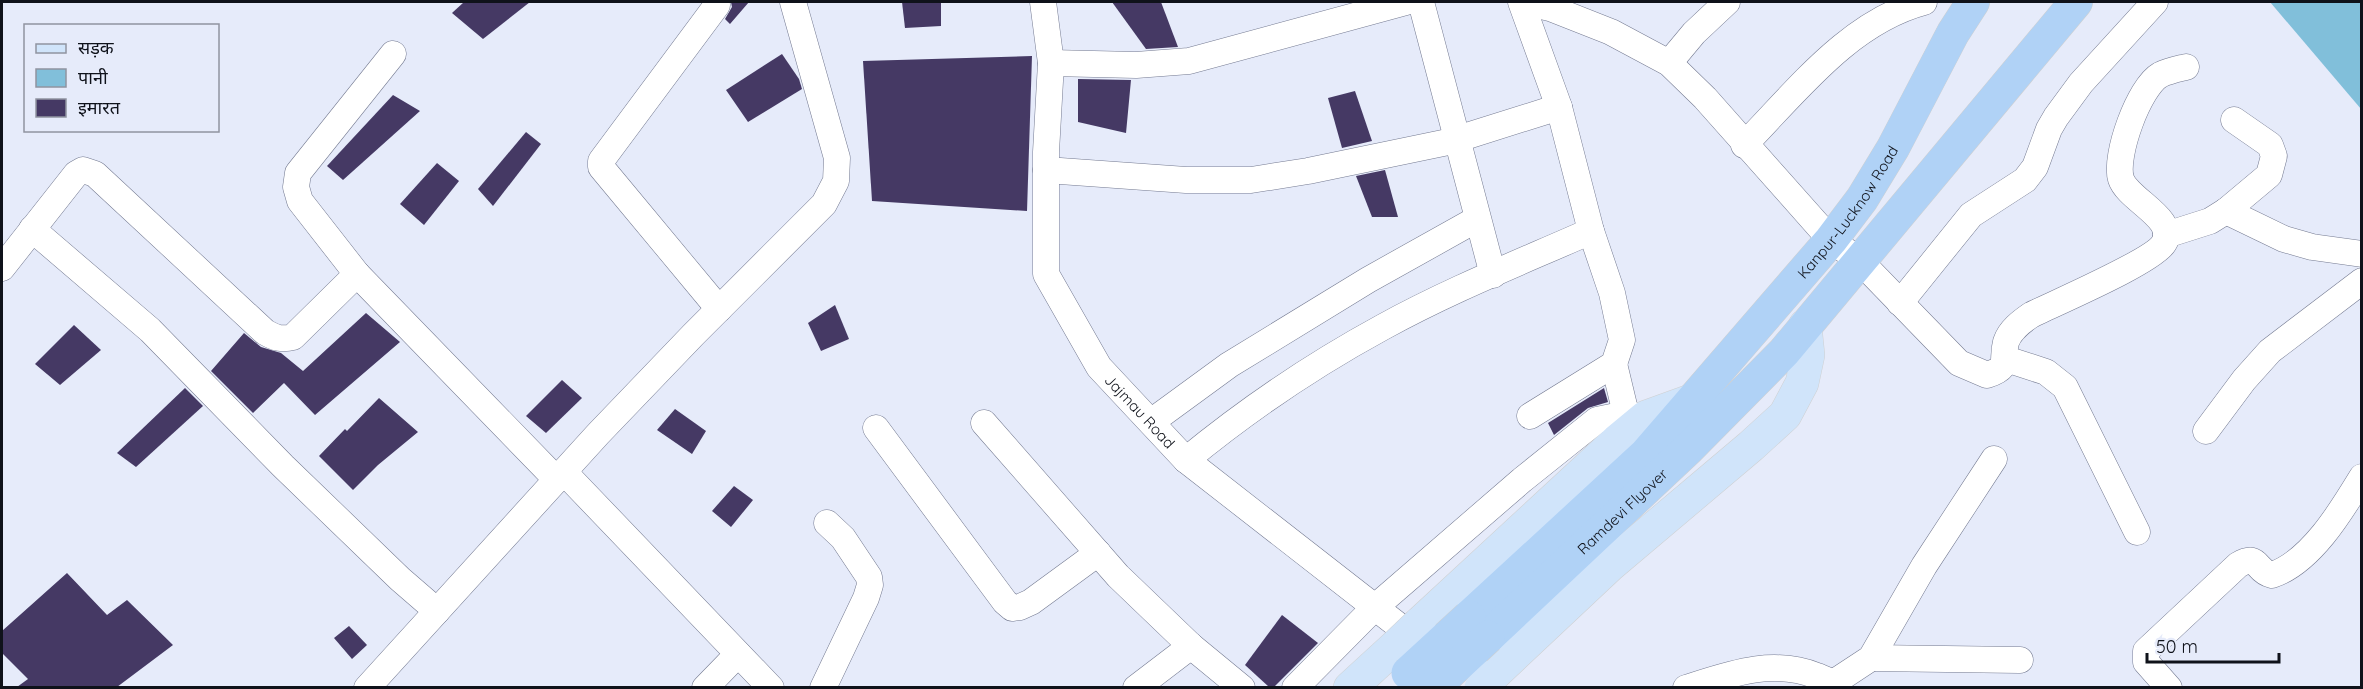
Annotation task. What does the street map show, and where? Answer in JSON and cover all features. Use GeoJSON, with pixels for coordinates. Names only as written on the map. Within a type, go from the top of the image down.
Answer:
{"type":"FeatureCollection","features":[{"type":"Feature","properties":{"kind":"highway","name":"Kanpur-Lucknow Road"},"geometry":{"type":"LineString","coordinates":[[1693,400],[1830,240],[1862,199],[1887,158],[1953,33],[1973,2]]}},
{"type":"Feature","properties":{"kind":"highway"},"geometry":{"type":"LineString","coordinates":[[1805,326],[2076,2]]}},
{"type":"Feature","properties":{"kind":"highway","name":"Ramdevi Flyover"},"geometry":{"type":"LineString","coordinates":[[1391,687],[1478,627],[1744,395],[1805,326]]}},
{"type":"Feature","properties":{"kind":"highway","name":"Ramdevi Flyover"},"geometry":{"type":"LineString","coordinates":[[1433,687],[1478,627],[1645,455],[1693,400]]}},
{"type":"Feature","properties":{"kind":"main road"},"geometry":{"type":"LineString","coordinates":[[1486,682],[1609,566],[1785,415],[1802,383],[1808,355],[1805,326]]}},
{"type":"Feature","properties":{"kind":"main road"},"geometry":{"type":"LineString","coordinates":[[1350,687],[1617,441],[1636,416],[1693,400]]}},
{"type":"Feature","properties":{"kind":"street"},"geometry":{"type":"LineString","coordinates":[[367,687],[560,476],[719,309],[824,204],[836,181],[837,158],[793,2]]}},
{"type":"Feature","properties":{"kind":"street","name":"Jajmau Road"},"geometry":{"type":"LineString","coordinates":[[1043,2],[1051,63],[1046,170],[1046,274],[1099,367],[1186,460],[1374,608],[1486,682]]}},
{"type":"Feature","properties":{"kind":"street"},"geometry":{"type":"LineString","coordinates":[[1051,63],[1136,66],[1189,61],[1407,2]]}},
{"type":"Feature","properties":{"kind":"street"},"geometry":{"type":"LineString","coordinates":[[1421,2],[1493,275]]}},
{"type":"Feature","properties":{"kind":"street"},"geometry":{"type":"LineString","coordinates":[[1522,2],[1550,8],[1611,32],[1669,63],[1705,98],[1830,240],[1860,261],[1959,363],[1987,375],[2000,371],[2006,359],[2006,342],[2018,324],[2031,315],[2142,261],[2163,245],[2166,227],[2126,189],[2120,176],[2120,157],[2140,98],[2148,85],[2160,75],[2187,67]]}},
{"type":"Feature","properties":{"kind":"street"},"geometry":{"type":"LineString","coordinates":[[1522,2],[1559,107],[1591,231],[1612,293],[1622,340],[1614,364],[1530,416]]}},
{"type":"Feature","properties":{"kind":"street"},"geometry":{"type":"LineString","coordinates":[[1669,63],[1694,33],[1727,2]]}},
{"type":"Feature","properties":{"kind":"street"},"geometry":{"type":"LineString","coordinates":[[1744,145],[1829,58],[1876,21],[1908,6],[1924,2]]}},
{"type":"Feature","properties":{"kind":"street"},"geometry":{"type":"LineString","coordinates":[[1900,303],[1971,216],[2025,180],[2036,167],[2049,129],[2081,83],[2155,2]]}},
{"type":"Feature","properties":{"kind":"street"},"geometry":{"type":"LineString","coordinates":[[717,5],[601,161],[601,167],[719,309]]}},
{"type":"Feature","properties":{"kind":"street"},"geometry":{"type":"LineString","coordinates":[[393,54],[298,173],[296,187],[300,201],[357,274],[771,687]]}},
{"type":"Feature","properties":{"kind":"street"},"geometry":{"type":"LineString","coordinates":[[1046,170],[1186,180],[1251,180],[1308,171],[1458,139],[1559,107]]}},
{"type":"Feature","properties":{"kind":"street"},"geometry":{"type":"LineString","coordinates":[[2166,235],[2210,221],[2269,175],[2274,156],[2270,146],[2234,120]]}},
{"type":"Feature","properties":{"kind":"street"},"geometry":{"type":"LineString","coordinates":[[2,268],[76,174],[83,170],[95,174],[265,332],[275,338],[293,337],[357,274]]}},
{"type":"Feature","properties":{"kind":"street"},"geometry":{"type":"LineString","coordinates":[[2226,210],[2284,239],[2312,247],[2361,254]]}},
{"type":"Feature","properties":{"kind":"street"},"geometry":{"type":"LineString","coordinates":[[1151,422],[1229,365],[1368,280],[1477,219]]}},
{"type":"Feature","properties":{"kind":"street"},"geometry":{"type":"LineString","coordinates":[[32,230],[150,330],[283,466],[399,579],[436,611]]}},
{"type":"Feature","properties":{"kind":"street"},"geometry":{"type":"LineString","coordinates":[[1186,460],[1278,389],[1382,327],[1591,231]]}},
{"type":"Feature","properties":{"kind":"street"},"geometry":{"type":"LineString","coordinates":[[2206,431],[2244,380],[2270,351],[2361,281]]}},
{"type":"Feature","properties":{"kind":"street"},"geometry":{"type":"LineString","coordinates":[[2006,359],[2046,372],[2065,387],[2137,531]]}},
{"type":"Feature","properties":{"kind":"street"},"geometry":{"type":"LineString","coordinates":[[1295,687],[1374,608],[1522,480],[1597,420],[1636,416],[1614,364]]}},
{"type":"Feature","properties":{"kind":"street"},"geometry":{"type":"LineString","coordinates":[[984,423],[1118,576],[1191,646],[1242,687]]}},
{"type":"Feature","properties":{"kind":"street"},"geometry":{"type":"LineString","coordinates":[[876,428],[1005,602],[1012,608],[1031,602],[1098,553]]}},
{"type":"Feature","properties":{"kind":"street"},"geometry":{"type":"LineString","coordinates":[[1686,687],[1743,670],[1775,666],[1804,671],[1835,685],[1872,658],[1924,566],[1994,459]]}},
{"type":"Feature","properties":{"kind":"street"},"geometry":{"type":"LineString","coordinates":[[2169,687],[2145,662],[2146,651],[2238,565],[2252,560],[2267,574],[2272,575],[2298,559],[2337,519],[2361,477]]}},
{"type":"Feature","properties":{"kind":"street"},"geometry":{"type":"LineString","coordinates":[[823,687],[866,598],[870,585],[869,577],[843,538],[827,523]]}},
{"type":"Feature","properties":{"kind":"street"},"geometry":{"type":"LineString","coordinates":[[1136,687],[1191,646]]}},
{"type":"Feature","properties":{"kind":"street"},"geometry":{"type":"LineString","coordinates":[[705,687],[738,654]]}},
{"type":"Feature","properties":{"kind":"street"},"geometry":{"type":"LineString","coordinates":[[1872,658],[2020,660]]}},
{"type":"Feature","properties":{"kind":"street"},"geometry":{"type":"LineString","coordinates":[[2175,687],[2186,687]]}},
{"type":"Feature","properties":{"kind":"water"},"geometry":{"type":"Polygon","coordinates":[[[2270,2],[2361,2],[2361,109],[2270,2]]]}},
{"type":"Feature","properties":{"kind":"building"},"geometry":{"type":"Polygon","coordinates":[[[464,2],[530,2],[483,39],[452,13],[464,2]]]}},
{"type":"Feature","properties":{"kind":"building"},"geometry":{"type":"Polygon","coordinates":[[[731,2],[749,2],[730,24],[725,19],[732,7],[731,2]]]}},
{"type":"Feature","properties":{"kind":"building"},"geometry":{"type":"Polygon","coordinates":[[[902,2],[941,2],[941,26],[905,28],[902,2]]]}},
{"type":"Feature","properties":{"kind":"building"},"geometry":{"type":"Polygon","coordinates":[[[1112,2],[1161,2],[1178,47],[1146,49],[1112,2]]]}},
{"type":"Feature","properties":{"kind":"building"},"geometry":{"type":"Polygon","coordinates":[[[782,54],[799,79],[802,89],[748,122],[726,90],[782,54]]]}},
{"type":"Feature","properties":{"kind":"building"},"geometry":{"type":"Polygon","coordinates":[[[1032,56],[1027,211],[872,201],[863,61],[1032,56]]]}},
{"type":"Feature","properties":{"kind":"building"},"geometry":{"type":"Polygon","coordinates":[[[1078,79],[1131,80],[1126,133],[1078,122],[1078,79]]]}},
{"type":"Feature","properties":{"kind":"building"},"geometry":{"type":"Polygon","coordinates":[[[1355,91],[1372,141],[1342,148],[1328,98],[1355,91]]]}},
{"type":"Feature","properties":{"kind":"building"},"geometry":{"type":"Polygon","coordinates":[[[393,95],[420,111],[343,180],[327,166],[393,95]]]}},
{"type":"Feature","properties":{"kind":"building"},"geometry":{"type":"Polygon","coordinates":[[[526,132],[541,144],[493,206],[478,189],[526,132]]]}},
{"type":"Feature","properties":{"kind":"building"},"geometry":{"type":"Polygon","coordinates":[[[437,163],[459,181],[424,225],[400,204],[437,163]]]}},
{"type":"Feature","properties":{"kind":"building"},"geometry":{"type":"Polygon","coordinates":[[[1385,170],[1398,217],[1372,217],[1356,176],[1385,170]]]}},
{"type":"Feature","properties":{"kind":"building"},"geometry":{"type":"Polygon","coordinates":[[[835,305],[849,339],[821,351],[808,323],[835,305]]]}},
{"type":"Feature","properties":{"kind":"building"},"geometry":{"type":"Polygon","coordinates":[[[366,313],[400,342],[315,415],[284,383],[253,413],[211,371],[244,333],[261,347],[281,353],[303,371],[366,313]]]}},
{"type":"Feature","properties":{"kind":"building"},"geometry":{"type":"Polygon","coordinates":[[[74,325],[101,350],[60,385],[35,364],[74,325]]]}},
{"type":"Feature","properties":{"kind":"building"},"geometry":{"type":"Polygon","coordinates":[[[562,380],[582,398],[546,433],[526,416],[562,380]]]}},
{"type":"Feature","properties":{"kind":"building"},"geometry":{"type":"Polygon","coordinates":[[[185,388],[203,406],[136,467],[117,453],[185,388]]]}},
{"type":"Feature","properties":{"kind":"building"},"geometry":{"type":"Polygon","coordinates":[[[1604,388],[1608,402],[1588,408],[1554,435],[1548,423],[1604,388]]]}},
{"type":"Feature","properties":{"kind":"building"},"geometry":{"type":"Polygon","coordinates":[[[379,398],[418,432],[378,465],[353,490],[319,456],[379,398]]]}},
{"type":"Feature","properties":{"kind":"building"},"geometry":{"type":"Polygon","coordinates":[[[675,409],[706,431],[692,454],[657,430],[675,409]]]}},
{"type":"Feature","properties":{"kind":"building"},"geometry":{"type":"Polygon","coordinates":[[[734,486],[753,500],[731,527],[712,511],[734,486]]]}},
{"type":"Feature","properties":{"kind":"building"},"geometry":{"type":"Polygon","coordinates":[[[67,573],[107,615],[127,600],[173,645],[117,687],[17,687],[28,679],[2,653],[2,631],[67,573]]]}},
{"type":"Feature","properties":{"kind":"building"},"geometry":{"type":"Polygon","coordinates":[[[1282,615],[1318,643],[1274,687],[1269,687],[1245,665],[1282,615]]]}},
{"type":"Feature","properties":{"kind":"building"},"geometry":{"type":"Polygon","coordinates":[[[349,626],[367,645],[352,659],[334,638],[349,626]]]}}]}
